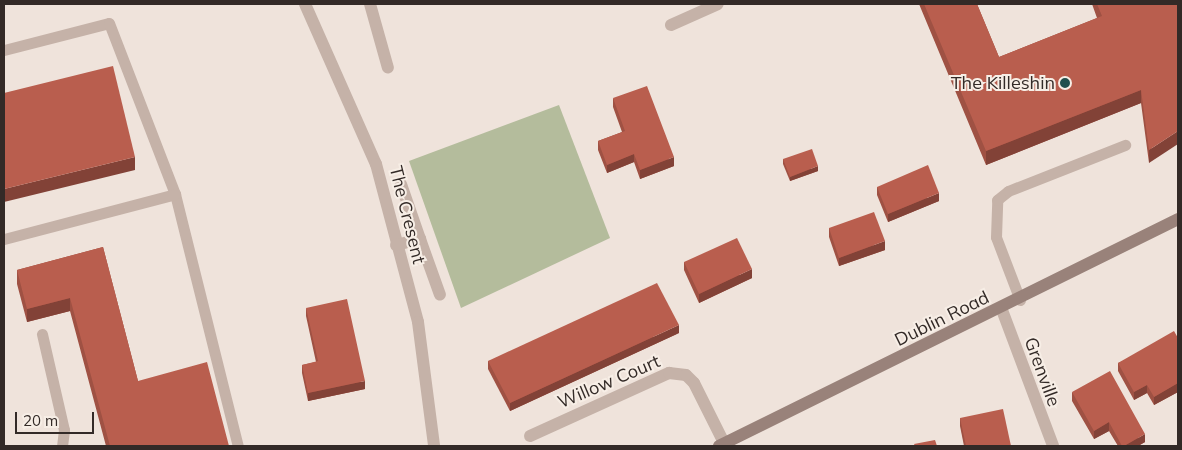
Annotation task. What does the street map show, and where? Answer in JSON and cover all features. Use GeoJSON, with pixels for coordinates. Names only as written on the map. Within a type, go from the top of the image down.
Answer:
{"type":"FeatureCollection","features":[{"type":"Feature","properties":{"kind":"main road","name":"Dublin Road"},"geometry":{"type":"LineString","coordinates":[[721,445],[1002,310],[1178,218]]}},
{"type":"Feature","properties":{"kind":"street","name":"The Cresent"},"geometry":{"type":"LineString","coordinates":[[305,4],[376,164],[418,322],[434,446]]}},
{"type":"Feature","properties":{"kind":"street"},"geometry":{"type":"LineString","coordinates":[[370,4],[388,68]]}},
{"type":"Feature","properties":{"kind":"street"},"geometry":{"type":"LineString","coordinates":[[671,25],[718,4]]}},
{"type":"Feature","properties":{"kind":"street"},"geometry":{"type":"LineString","coordinates":[[401,184],[440,295]]}},
{"type":"Feature","properties":{"kind":"street"},"geometry":{"type":"LineString","coordinates":[[396,245],[420,239]]}},
{"type":"Feature","properties":{"kind":"street","name":"Grenville"},"geometry":{"type":"LineString","coordinates":[[1002,310],[1053,446]]}},
{"type":"Feature","properties":{"kind":"street","name":"Willow Court"},"geometry":{"type":"LineString","coordinates":[[530,436],[669,373],[686,375],[694,383],[721,445]]}},
{"type":"Feature","properties":{"kind":"lane"},"geometry":{"type":"LineString","coordinates":[[4,50],[109,23],[175,194],[238,446]]}},
{"type":"Feature","properties":{"kind":"lane"},"geometry":{"type":"LineString","coordinates":[[1020,300],[996,237],[997,200],[1008,191],[1125,145]]}},
{"type":"Feature","properties":{"kind":"lane"},"geometry":{"type":"LineString","coordinates":[[4,239],[175,194]]}},
{"type":"Feature","properties":{"kind":"lane"},"geometry":{"type":"LineString","coordinates":[[42,334],[64,430],[62,446]]}},
{"type":"Feature","properties":{"kind":"green space"},"geometry":{"type":"Polygon","coordinates":[[[559,105],[610,238],[461,308],[409,161],[559,105]]]}},
{"type":"Feature","properties":{"kind":"building","name":"The Killeshin"},"geometry":{"type":"Polygon","coordinates":[[[924,4],[977,4],[999,57],[1102,16],[1097,4],[1178,4],[1178,131],[1149,150],[1141,90],[986,151],[924,4]]]}},
{"type":"Feature","properties":{"kind":"building"},"geometry":{"type":"Polygon","coordinates":[[[113,66],[135,157],[4,189],[4,93],[113,66]]]}},
{"type":"Feature","properties":{"kind":"building"},"geometry":{"type":"Polygon","coordinates":[[[647,86],[674,157],[640,170],[634,154],[607,165],[598,141],[625,131],[613,98],[647,86]]]}},
{"type":"Feature","properties":{"kind":"building"},"geometry":{"type":"Polygon","coordinates":[[[812,149],[818,166],[790,177],[783,159],[812,149]]]}},
{"type":"Feature","properties":{"kind":"building"},"geometry":{"type":"Polygon","coordinates":[[[928,165],[939,193],[888,214],[877,187],[928,165]]]}},
{"type":"Feature","properties":{"kind":"building"},"geometry":{"type":"Polygon","coordinates":[[[874,212],[885,241],[839,258],[829,228],[874,212]]]}},
{"type":"Feature","properties":{"kind":"building"},"geometry":{"type":"Polygon","coordinates":[[[737,238],[752,269],[699,294],[684,262],[737,238]]]}},
{"type":"Feature","properties":{"kind":"building"},"geometry":{"type":"Polygon","coordinates":[[[103,247],[138,381],[207,362],[229,446],[110,446],[70,298],[27,309],[17,270],[103,247]]]}},
{"type":"Feature","properties":{"kind":"building"},"geometry":{"type":"Polygon","coordinates":[[[657,283],[679,325],[510,403],[488,361],[657,283]]]}},
{"type":"Feature","properties":{"kind":"building"},"geometry":{"type":"Polygon","coordinates":[[[347,299],[365,381],[308,393],[302,365],[318,361],[306,308],[347,299]]]}},
{"type":"Feature","properties":{"kind":"building"},"geometry":{"type":"Polygon","coordinates":[[[1174,331],[1178,338],[1178,383],[1154,397],[1147,385],[1134,392],[1118,363],[1174,331]]]}},
{"type":"Feature","properties":{"kind":"building"},"geometry":{"type":"Polygon","coordinates":[[[1110,371],[1145,434],[1124,446],[1122,446],[1109,422],[1094,431],[1072,392],[1110,371]]]}},
{"type":"Feature","properties":{"kind":"building"},"geometry":{"type":"Polygon","coordinates":[[[1003,409],[1011,446],[966,446],[960,418],[1003,409]]]}},
{"type":"Feature","properties":{"kind":"building"},"geometry":{"type":"Polygon","coordinates":[[[935,440],[937,446],[915,446],[914,444],[935,440]]]}},
{"type":"Feature","properties":{"kind":"place","name":"The Killeshin"},"geometry":{"type":"Point","coordinates":[1065,83]}}]}
